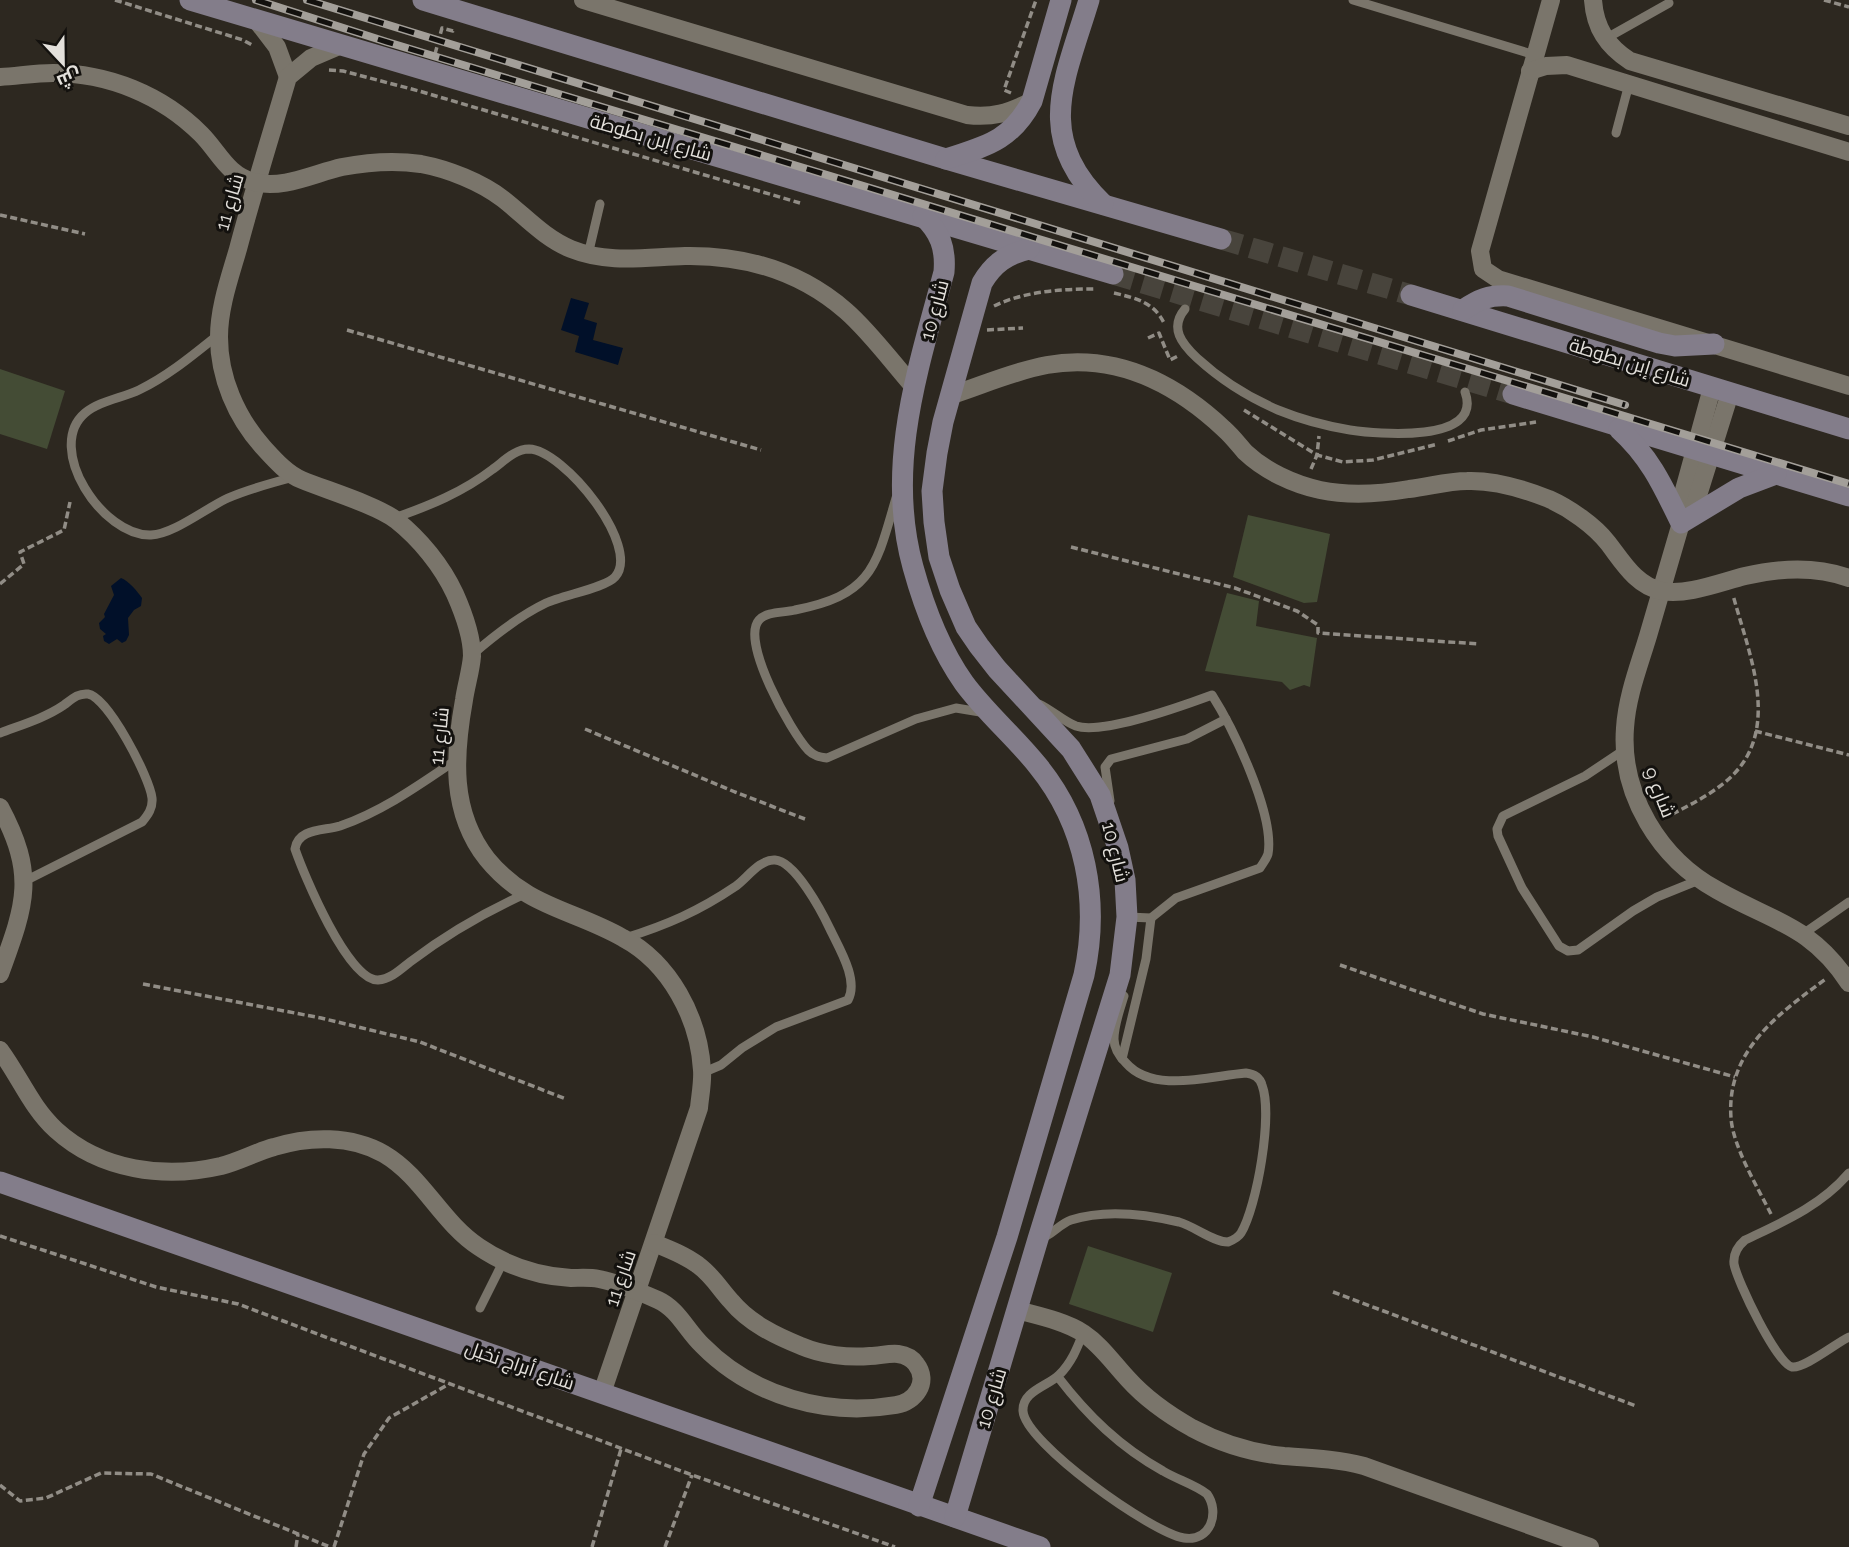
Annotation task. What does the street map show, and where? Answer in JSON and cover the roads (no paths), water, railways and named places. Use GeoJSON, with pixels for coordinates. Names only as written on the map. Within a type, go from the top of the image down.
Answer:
{"type":"FeatureCollection","features":[{"type":"Feature","properties":{"kind":"street","name":"شارع إبن بطوطة"},"geometry":{"type":"LineString","coordinates":[[190,0],[923,216],[1029,249],[1108,285]]}},
{"type":"Feature","properties":{"kind":"street"},"geometry":{"type":"LineString","coordinates":[[423,0],[946,159],[1221,239]]}},
{"type":"Feature","properties":{"kind":"street"},"geometry":{"type":"LineString","coordinates":[[583,0],[967,115],[985,117],[1001,114],[1032,101]]}},
{"type":"Feature","properties":{"kind":"street"},"geometry":{"type":"LineString","coordinates":[[946,159],[1000,139],[1014,129],[1032,101],[1061,0]]}},
{"type":"Feature","properties":{"kind":"street"},"geometry":{"type":"LineString","coordinates":[[1089,0],[1064,83],[1060,128],[1065,150],[1074,170],[1105,205]]}},
{"type":"Feature","properties":{"kind":"street"},"geometry":{"type":"LineString","coordinates":[[1551,0],[1480,251],[1483,269],[1498,279],[1849,386]]}},
{"type":"Feature","properties":{"kind":"street"},"geometry":{"type":"LineString","coordinates":[[1593,0],[1596,20],[1605,39],[1630,61],[1849,126]]}},
{"type":"Feature","properties":{"kind":"street"},"geometry":{"type":"LineString","coordinates":[[257,21],[277,47],[288,77],[311,58],[340,46]]}},
{"type":"Feature","properties":{"kind":"street"},"geometry":{"type":"LineString","coordinates":[[1535,55],[1849,152]]}},
{"type":"Feature","properties":{"kind":"street"},"geometry":{"type":"LineString","coordinates":[[1535,55],[1546,66],[1567,65]]}},
{"type":"Feature","properties":{"kind":"street"},"geometry":{"type":"LineString","coordinates":[[0,77],[52,73],[86,75],[118,83],[149,96],[177,113],[202,135],[229,170],[256,183],[277,183],[378,162],[421,164],[463,176],[501,197],[550,238],[588,255],[614,260],[710,255],[748,261],[784,272],[818,290],[848,313],[913,386]]}},
{"type":"Feature","properties":{"kind":"street","name":"شارع 11"},"geometry":{"type":"LineString","coordinates":[[288,77],[225,296],[219,335],[228,388],[253,436],[294,477],[394,518],[428,551],[441,568],[456,595],[466,624],[472,656],[457,739],[456,760],[456,787],[472,835],[485,857],[502,876],[525,894],[625,939],[657,965],[678,993],[691,1018],[699,1045],[702,1073],[699,1108],[602,1393]]}},
{"type":"Feature","properties":{"kind":"street","name":"شارع 10"},"geometry":{"type":"LineString","coordinates":[[919,1506],[1007,1237],[1084,975],[1092,921],[1090,889],[1075,828],[1059,796],[1039,767],[963,682],[942,645],[925,606],[910,554],[904,523],[901,480],[903,446],[913,386],[944,272],[945,259],[939,235],[923,216]]}},
{"type":"Feature","properties":{"kind":"street","name":"شارع 10"},"geometry":{"type":"LineString","coordinates":[[955,1517],[1120,975],[1127,917],[1125,880],[1118,848],[1100,794],[1071,749],[997,669],[966,627],[939,556],[934,522],[932,491],[939,443],[982,283],[988,273],[1006,256],[1029,249]]}},
{"type":"Feature","properties":{"kind":"street","name":"شارع إبن بطوطة"},"geometry":{"type":"LineString","coordinates":[[1411,295],[1849,429]]}},
{"type":"Feature","properties":{"kind":"street"},"geometry":{"type":"LineString","coordinates":[[1463,310],[1479,299],[1493,295],[1508,296],[1659,343],[1675,346],[1714,344]]}},
{"type":"Feature","properties":{"kind":"street"},"geometry":{"type":"LineString","coordinates":[[951,395],[1027,369],[1069,362],[1090,362],[1132,370],[1179,393],[1204,411],[1247,454],[1269,470],[1304,485],[1345,493],[1366,493],[1469,481],[1489,482],[1530,492],[1570,510],[1608,543],[1630,572],[1662,591],[1703,587],[1786,570],[1808,570],[1849,578]]}},
{"type":"Feature","properties":{"kind":"street"},"geometry":{"type":"LineString","coordinates":[[957,374],[969,382],[983,385]]}},
{"type":"Feature","properties":{"kind":"street","name":"شارع 9"},"geometry":{"type":"LineString","coordinates":[[1721,391],[1703,452],[1681,501],[1681,523],[1627,707],[1624,750],[1633,791],[1649,827],[1672,856],[1699,880],[1803,933],[1844,976]]}},
{"type":"Feature","properties":{"kind":"street"},"geometry":{"type":"LineString","coordinates":[[1513,394],[1849,496]]}},
{"type":"Feature","properties":{"kind":"street"},"geometry":{"type":"LineString","coordinates":[[1616,425],[1639,448],[1657,472],[1681,523],[1740,488],[1776,474]]}},
{"type":"Feature","properties":{"kind":"street"},"geometry":{"type":"LineString","coordinates":[[901,480],[919,481],[932,491]]}},
{"type":"Feature","properties":{"kind":"street"},"geometry":{"type":"LineString","coordinates":[[0,807],[12,832],[25,881],[18,924],[0,974]]}},
{"type":"Feature","properties":{"kind":"street"},"geometry":{"type":"LineString","coordinates":[[0,1050],[32,1104],[58,1132],[89,1153],[124,1167],[161,1173],[199,1170],[224,1165],[301,1140],[329,1139],[357,1144],[383,1154],[415,1179],[454,1226],[474,1244],[503,1262],[546,1275],[601,1280],[664,1303],[702,1346],[735,1373],[773,1393],[814,1405],[857,1409],[899,1405],[909,1401],[917,1393],[921,1383],[920,1372],[907,1356],[896,1353],[866,1357],[836,1355],[807,1349],[779,1337],[754,1322],[731,1302],[721,1287],[697,1264],[654,1243]]}},
{"type":"Feature","properties":{"kind":"street","name":"شارع أبراج نخيل"},"geometry":{"type":"LineString","coordinates":[[0,1182],[1040,1547]]}},
{"type":"Feature","properties":{"kind":"street"},"geometry":{"type":"LineString","coordinates":[[987,1297],[985,1324],[988,1337],[998,1342],[1010,1334]]}},
{"type":"Feature","properties":{"kind":"street"},"geometry":{"type":"LineString","coordinates":[[1017,1310],[1069,1326],[1083,1334],[1106,1353],[1147,1398],[1192,1428],[1216,1439],[1248,1450],[1282,1456],[1341,1460],[1364,1466],[1590,1547]]}},
{"type":"Feature","properties":{"kind":"lane"},"geometry":{"type":"LineString","coordinates":[[1353,0],[1535,55]]}},
{"type":"Feature","properties":{"kind":"lane"},"geometry":{"type":"LineString","coordinates":[[1605,39],[1669,2]]}},
{"type":"Feature","properties":{"kind":"lane"},"geometry":{"type":"LineString","coordinates":[[1616,133],[1629,84]]}},
{"type":"Feature","properties":{"kind":"lane"},"geometry":{"type":"LineString","coordinates":[[588,255],[600,204]]}},
{"type":"Feature","properties":{"kind":"lane"},"geometry":{"type":"LineString","coordinates":[[1185,309],[1179,317],[1177,332],[1184,345],[1212,372],[1279,411],[1321,424],[1380,433],[1412,433],[1444,428],[1457,423],[1466,412],[1468,399],[1465,392]]}},
{"type":"Feature","properties":{"kind":"lane"},"geometry":{"type":"LineString","coordinates":[[219,335],[178,367],[139,390],[85,412],[74,430],[72,440],[73,461],[81,482],[99,510],[115,523],[134,533],[155,535],[230,497],[294,477]]}},
{"type":"Feature","properties":{"kind":"lane"},"geometry":{"type":"LineString","coordinates":[[394,518],[447,498],[508,457],[528,449],[548,455],[571,473],[607,519],[622,556],[618,575],[611,581],[575,591],[527,612],[506,626],[472,656]]}},
{"type":"Feature","properties":{"kind":"lane"},"geometry":{"type":"LineString","coordinates":[[901,480],[880,552],[870,573],[859,585],[824,603],[769,614],[759,620],[756,625],[756,639],[771,689],[788,722],[809,751],[817,757],[827,758],[894,727],[938,712],[956,708],[974,709],[990,715]]}},
{"type":"Feature","properties":{"kind":"lane"},"geometry":{"type":"LineString","coordinates":[[0,733],[55,710],[78,695],[93,695],[100,700],[124,736],[153,800],[150,812],[142,822],[25,881]]}},
{"type":"Feature","properties":{"kind":"lane"},"geometry":{"type":"LineString","coordinates":[[1028,701],[1049,709],[1078,727],[1084,727],[1148,717],[1212,695],[1254,780],[1269,845],[1267,858],[1260,868],[1176,898],[1151,918],[1127,917]]}},
{"type":"Feature","properties":{"kind":"lane"},"geometry":{"type":"LineString","coordinates":[[1109,820],[1111,808],[1105,767],[1107,762],[1187,739],[1226,719]]}},
{"type":"Feature","properties":{"kind":"lane"},"geometry":{"type":"LineString","coordinates":[[1624,750],[1585,776],[1503,816],[1497,829],[1498,836],[1522,888],[1559,946],[1568,951],[1578,950],[1657,897],[1699,880]]}},
{"type":"Feature","properties":{"kind":"lane"},"geometry":{"type":"LineString","coordinates":[[456,760],[372,813],[337,827],[299,837],[295,849],[319,908],[360,971],[370,979],[379,980],[391,977],[449,933],[486,911],[525,894]]}},
{"type":"Feature","properties":{"kind":"lane"},"geometry":{"type":"LineString","coordinates":[[625,939],[696,912],[743,881],[764,862],[771,860],[785,864],[813,897],[849,973],[851,991],[848,1000],[776,1027],[721,1065],[702,1073]]}},
{"type":"Feature","properties":{"kind":"lane"},"geometry":{"type":"LineString","coordinates":[[1803,933],[1849,902]]}},
{"type":"Feature","properties":{"kind":"lane"},"geometry":{"type":"LineString","coordinates":[[1122,1059],[1146,959],[1151,918]]}},
{"type":"Feature","properties":{"kind":"lane"},"geometry":{"type":"LineString","coordinates":[[1038,1239],[1048,1236],[1072,1219],[1111,1214],[1141,1215],[1178,1222],[1200,1230],[1220,1242],[1228,1242],[1241,1235],[1251,1207],[1263,1150],[1265,1108],[1261,1082],[1252,1074],[1246,1073],[1156,1080],[1142,1076],[1130,1068],[1122,1059],[1114,1041],[1125,993],[1120,975]]}},
{"type":"Feature","properties":{"kind":"lane"},"geometry":{"type":"LineString","coordinates":[[1849,1173],[1821,1200],[1745,1240],[1736,1251],[1734,1264],[1757,1318],[1782,1360],[1789,1366],[1799,1367],[1849,1337]]}},
{"type":"Feature","properties":{"kind":"lane"},"geometry":{"type":"LineString","coordinates":[[480,1308],[503,1262]]}},
{"type":"Feature","properties":{"kind":"lane"},"geometry":{"type":"LineString","coordinates":[[1058,1377],[1080,1406],[1116,1439],[1166,1473],[1207,1494],[1214,1511],[1209,1528],[1193,1538],[1184,1538],[1110,1498],[1053,1450],[1028,1422],[1023,1411],[1024,1405],[1032,1393],[1058,1377],[1077,1349],[1083,1334]]}},
{"type":"Feature","properties":{"kind":"water"},"geometry":{"type":"Polygon","coordinates":[[[571,298],[589,303],[584,319],[597,323],[593,340],[623,348],[618,365],[575,352],[579,336],[561,330],[571,298]]]}},
{"type":"Feature","properties":{"kind":"water"},"geometry":{"type":"Polygon","coordinates":[[[121,578],[142,598],[141,606],[128,618],[129,635],[126,641],[122,643],[117,639],[109,644],[104,641],[103,636],[106,634],[100,629],[99,623],[105,617],[114,595],[111,586],[121,578]]]}},
{"type":"Feature","properties":{"kind":"tunnel"},"geometry":{"type":"LineString","coordinates":[[1221,239],[1411,295]]}},
{"type":"Feature","properties":{"kind":"tunnel"},"geometry":{"type":"LineString","coordinates":[[1113,274],[1513,394]]}},
{"type":"Feature","properties":{"kind":"railway"},"geometry":{"type":"LineString","coordinates":[[256,0],[387,42],[1849,484]]}},
{"type":"Feature","properties":{"kind":"railway"},"geometry":{"type":"LineString","coordinates":[[307,0],[1625,405]]}}]}
